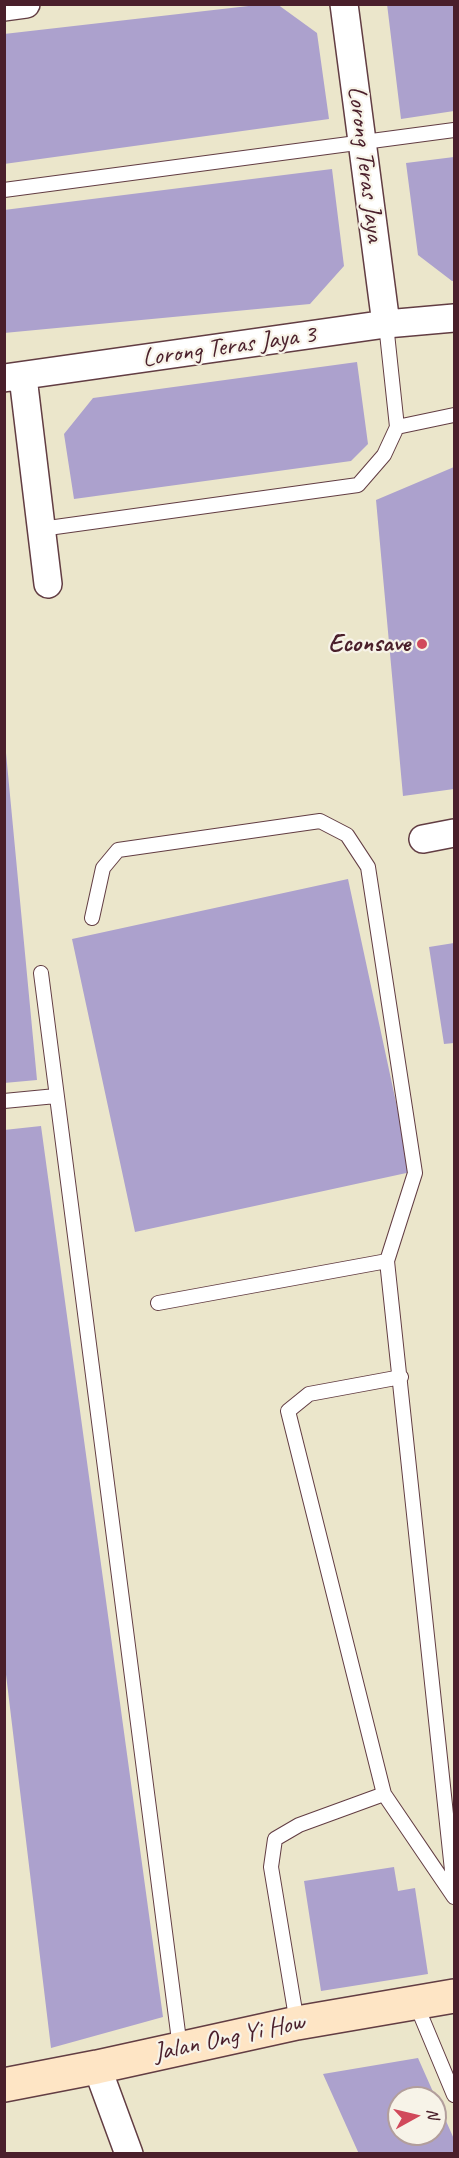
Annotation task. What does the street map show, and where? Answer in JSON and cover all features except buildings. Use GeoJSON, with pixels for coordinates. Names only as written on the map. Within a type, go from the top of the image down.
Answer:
{"type":"FeatureCollection","features":[{"type":"Feature","properties":{"kind":"main road","name":"Jalan Ong Yi How"},"geometry":{"type":"LineString","coordinates":[[4,2085],[297,2023],[454,1996]]}},
{"type":"Feature","properties":{"kind":"street"},"geometry":{"type":"LineString","coordinates":[[4,7],[26,4]]}},
{"type":"Feature","properties":{"kind":"street","name":"Lorong Teras Jaya"},"geometry":{"type":"LineString","coordinates":[[344,4],[386,324]]}},
{"type":"Feature","properties":{"kind":"street","name":"Lorong Teras Jaya 3"},"geometry":{"type":"LineString","coordinates":[[14,378],[386,324],[454,318]]}},
{"type":"Feature","properties":{"kind":"street"},"geometry":{"type":"LineString","coordinates":[[14,378],[41,529],[48,584]]}},
{"type":"Feature","properties":{"kind":"street"},"geometry":{"type":"LineString","coordinates":[[423,839],[454,832]]}},
{"type":"Feature","properties":{"kind":"street"},"geometry":{"type":"LineString","coordinates":[[97,2067],[129,2154]]}},
{"type":"Feature","properties":{"kind":"lane"},"geometry":{"type":"LineString","coordinates":[[4,190],[454,130]]}},
{"type":"Feature","properties":{"kind":"lane"},"geometry":{"type":"LineString","coordinates":[[41,529],[358,485],[384,455],[397,427],[386,324]]}},
{"type":"Feature","properties":{"kind":"lane"},"geometry":{"type":"LineString","coordinates":[[397,427],[454,415]]}},
{"type":"Feature","properties":{"kind":"lane"},"geometry":{"type":"LineString","coordinates":[[92,918],[103,868],[118,849],[320,821],[347,835],[368,867],[415,1173],[387,1261],[454,1889]]}},
{"type":"Feature","properties":{"kind":"lane"},"geometry":{"type":"LineString","coordinates":[[41,973],[180,2048]]}},
{"type":"Feature","properties":{"kind":"lane"},"geometry":{"type":"LineString","coordinates":[[4,1101],[56,1096]]}},
{"type":"Feature","properties":{"kind":"lane"},"geometry":{"type":"LineString","coordinates":[[158,1303],[387,1261]]}},
{"type":"Feature","properties":{"kind":"lane"},"geometry":{"type":"LineString","coordinates":[[401,1377],[309,1394],[288,1411],[384,1794],[454,1897]]}},
{"type":"Feature","properties":{"kind":"lane"},"geometry":{"type":"LineString","coordinates":[[297,2023],[271,1867],[275,1839],[299,1825],[384,1794]]}},
{"type":"Feature","properties":{"kind":"lane"},"geometry":{"type":"LineString","coordinates":[[416,2004],[454,2095]]}},
{"type":"Feature","properties":{"kind":"place","name":"Econsave"},"geometry":{"type":"Point","coordinates":[422,644]}}]}
